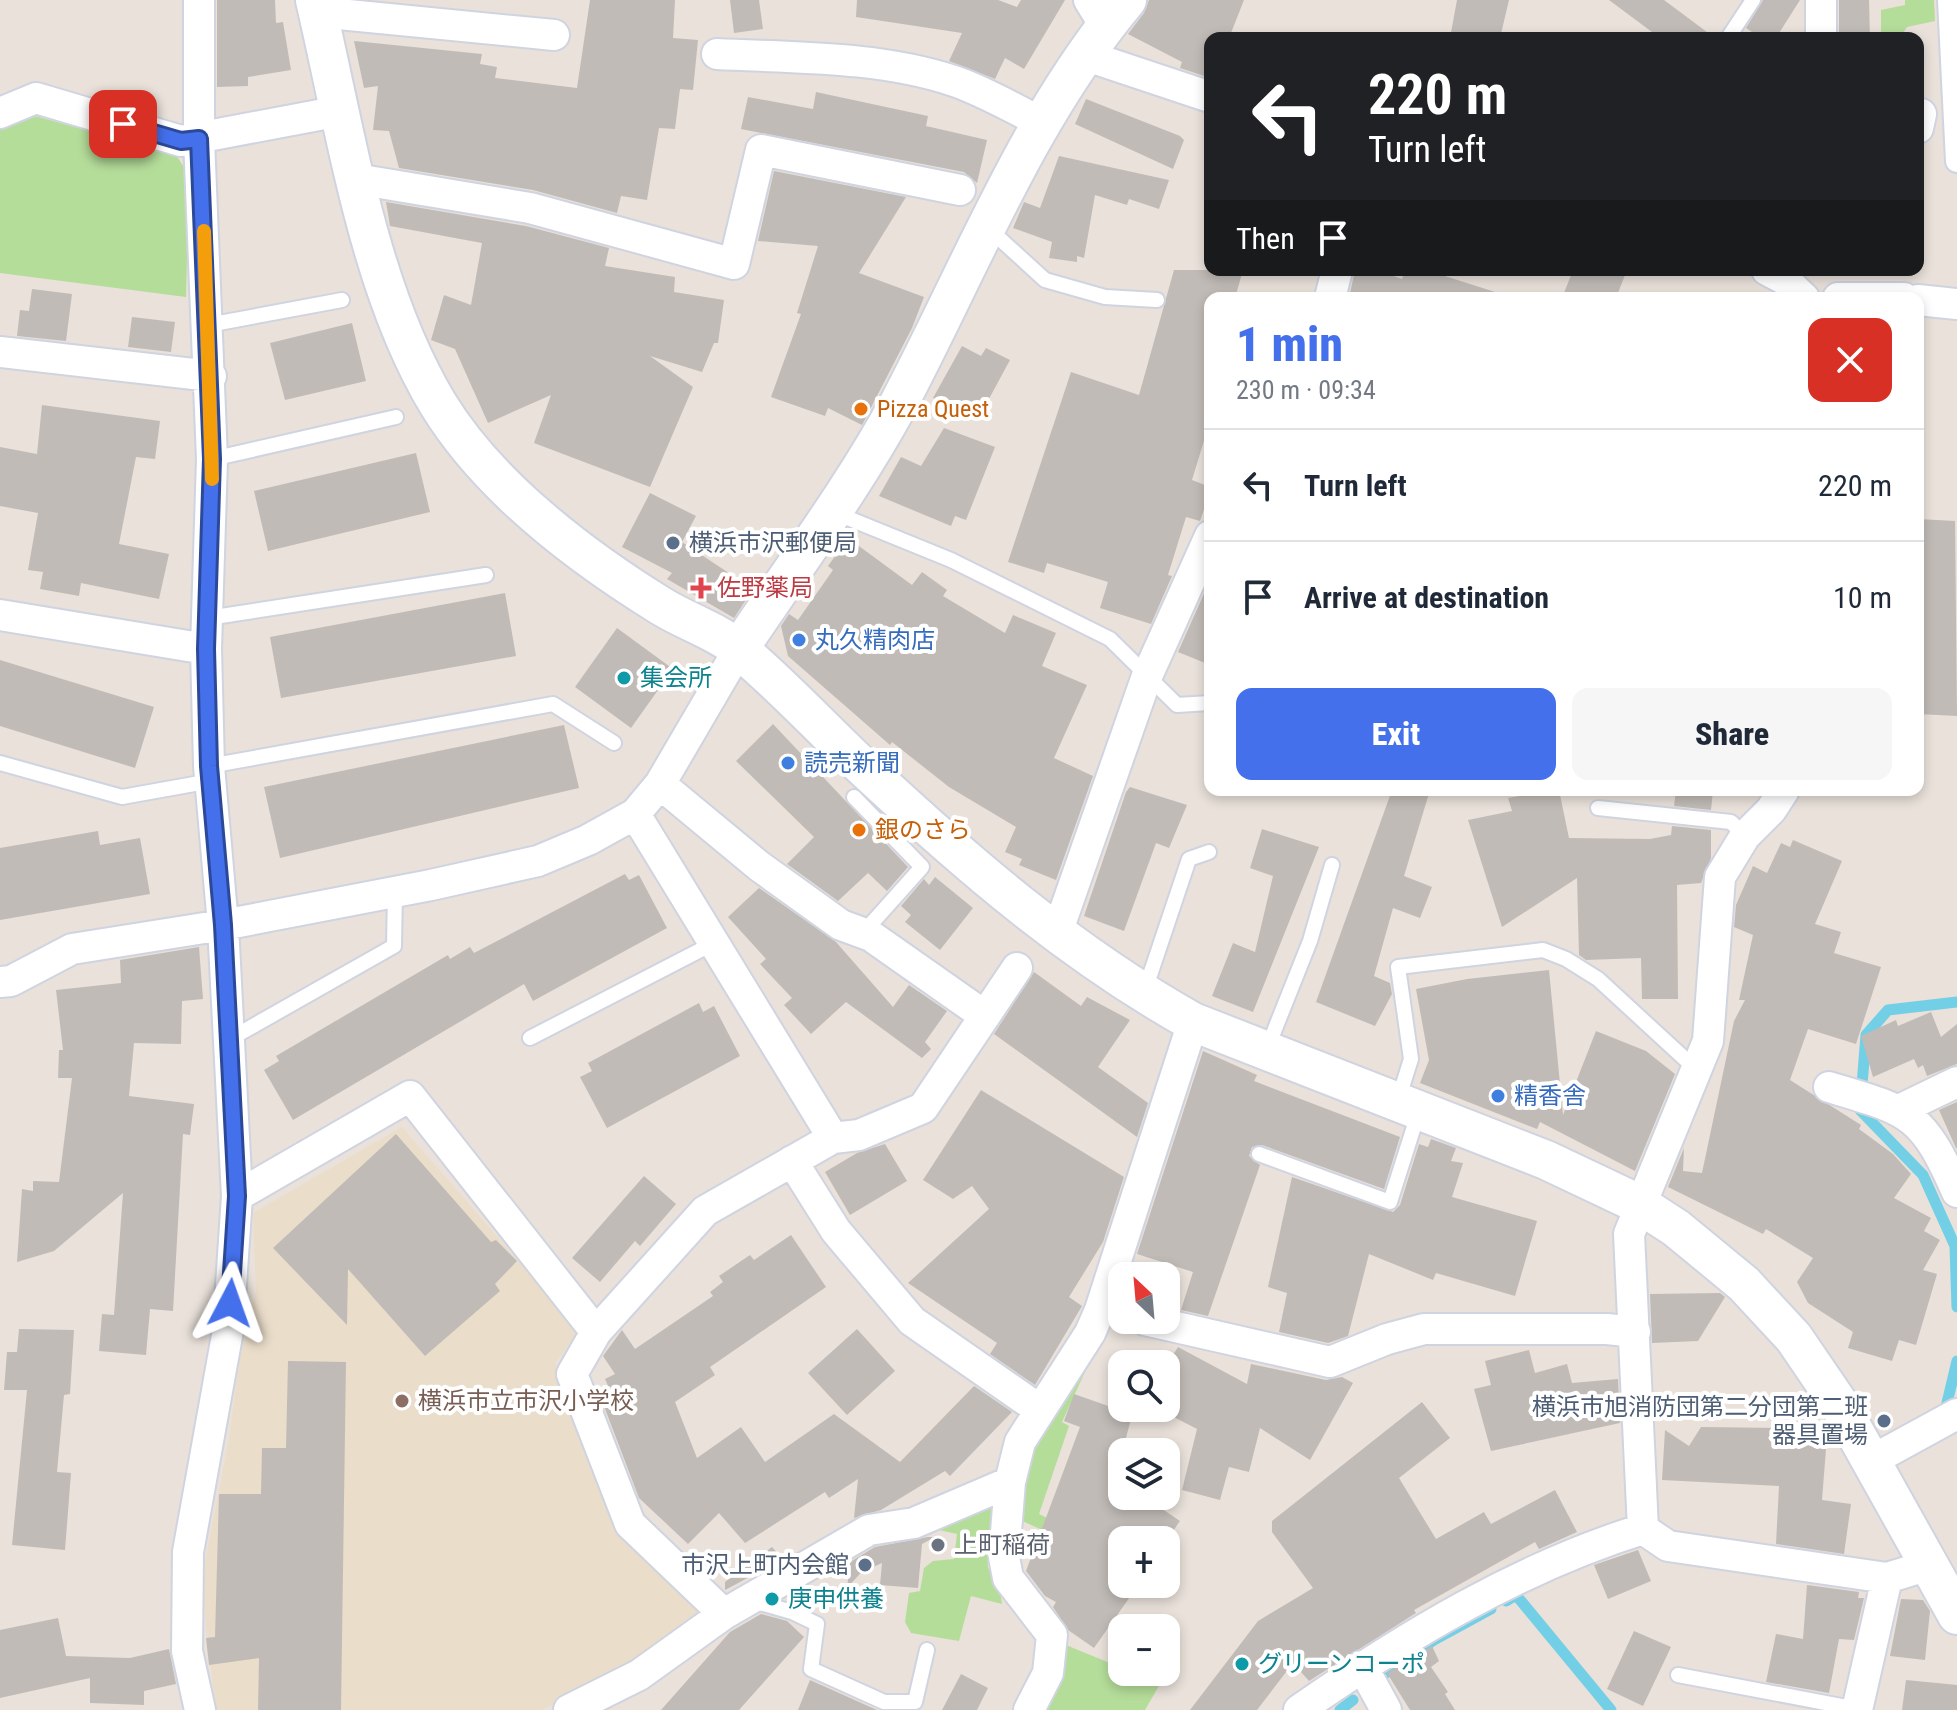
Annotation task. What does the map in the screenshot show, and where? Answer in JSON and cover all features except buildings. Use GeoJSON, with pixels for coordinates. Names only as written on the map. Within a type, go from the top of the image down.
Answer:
{"type":"FeatureCollection","features":[{"type":"Feature","properties":{"kind":"street"},"geometry":{"type":"LineString","coordinates":[[199,0],[199,139],[212,459],[206,649],[210,773],[223,925],[237,1196],[228,1330],[188,1552],[187,1651],[200,1710]]}},
{"type":"Feature","properties":{"kind":"street"},"geometry":{"type":"LineString","coordinates":[[1821,0],[1821,32]]}},
{"type":"Feature","properties":{"kind":"street"},"geometry":{"type":"LineString","coordinates":[[1949,0],[1957,161]]}},
{"type":"Feature","properties":{"kind":"street"},"geometry":{"type":"LineString","coordinates":[[554,35],[316,6],[356,179],[403,336],[438,404],[477,458],[540,519],[660,606],[739,649],[953,848],[1041,925],[1144,995],[1193,1022],[1546,1160],[1639,1204],[1744,1284],[1794,1338],[1839,1404],[1869,1462],[1937,1571],[1957,1615]]}},
{"type":"Feature","properties":{"kind":"street"},"geometry":{"type":"LineString","coordinates":[[0,982],[11,981],[72,949],[223,925],[538,861],[588,840],[635,814],[660,784],[739,649],[896,408],[982,203],[1043,123],[1101,20],[1204,93]]}},
{"type":"Feature","properties":{"kind":"street"},"geometry":{"type":"LineString","coordinates":[[717,54],[824,59],[893,68],[955,81],[1043,123]]}},
{"type":"Feature","properties":{"kind":"street"},"geometry":{"type":"LineString","coordinates":[[0,113],[36,98],[181,141],[340,111]]}},
{"type":"Feature","properties":{"kind":"street"},"geometry":{"type":"LineString","coordinates":[[356,179],[530,208],[734,264],[761,150],[982,203]]}},
{"type":"Feature","properties":{"kind":"street"},"geometry":{"type":"LineString","coordinates":[[1870,292],[1892,288]]}},
{"type":"Feature","properties":{"kind":"street"},"geometry":{"type":"LineString","coordinates":[[1924,301],[1957,304]]}},
{"type":"Feature","properties":{"kind":"street"},"geometry":{"type":"LineString","coordinates":[[0,352],[211,376]]}},
{"type":"Feature","properties":{"kind":"street"},"geometry":{"type":"LineString","coordinates":[[1057,933],[1147,676],[1204,549]]}},
{"type":"Feature","properties":{"kind":"street"},"geometry":{"type":"LineString","coordinates":[[0,615],[206,649]]}},
{"type":"Feature","properties":{"kind":"street"},"geometry":{"type":"LineString","coordinates":[[660,784],[759,866],[841,925],[863,933],[985,1016]]}},
{"type":"Feature","properties":{"kind":"street"},"geometry":{"type":"LineString","coordinates":[[1643,1529],[1629,1234],[1708,1041],[1720,877],[1745,836],[1780,796]]}},
{"type":"Feature","properties":{"kind":"street"},"geometry":{"type":"LineString","coordinates":[[635,814],[833,1138]]}},
{"type":"Feature","properties":{"kind":"street"},"geometry":{"type":"LineString","coordinates":[[737,1607],[630,1524],[572,1374],[596,1332],[705,1211],[833,1138],[859,1135],[923,1108],[1017,968]]}},
{"type":"Feature","properties":{"kind":"street"},"geometry":{"type":"LineString","coordinates":[[1125,1262],[1193,1022]]}},
{"type":"Feature","properties":{"kind":"street"},"geometry":{"type":"LineString","coordinates":[[1901,1109],[1957,1082]]}},
{"type":"Feature","properties":{"kind":"street"},"geometry":{"type":"LineString","coordinates":[[1849,1093],[1901,1109],[1936,1143],[1957,1192]]}},
{"type":"Feature","properties":{"kind":"street"},"geometry":{"type":"LineString","coordinates":[[237,1196],[410,1096],[596,1332]]}},
{"type":"Feature","properties":{"kind":"street"},"geometry":{"type":"LineString","coordinates":[[792,1161],[836,1231],[912,1321],[1040,1410]]}},
{"type":"Feature","properties":{"kind":"street"},"geometry":{"type":"LineString","coordinates":[[1029,1710],[1048,1673],[1052,1635],[1008,1578],[1004,1557],[1010,1482],[1020,1442],[1090,1333],[1108,1315]]}},
{"type":"Feature","properties":{"kind":"street"},"geometry":{"type":"LineString","coordinates":[[1180,1328],[1330,1362],[1387,1339],[1424,1329],[1607,1329],[1635,1332]]}},
{"type":"Feature","properties":{"kind":"street"},"geometry":{"type":"LineString","coordinates":[[1869,1462],[1957,1414]]}},
{"type":"Feature","properties":{"kind":"street"},"geometry":{"type":"LineString","coordinates":[[569,1710],[639,1675],[737,1607],[869,1530],[914,1523],[1010,1482]]}},
{"type":"Feature","properties":{"kind":"street"},"geometry":{"type":"LineString","coordinates":[[1643,1529],[1668,1546],[1887,1578],[1937,1571]]}},
{"type":"Feature","properties":{"kind":"street"},"geometry":{"type":"LineString","coordinates":[[1299,1710],[1362,1666],[1517,1578],[1598,1543],[1643,1529]]}},
{"type":"Feature","properties":{"kind":"street"},"geometry":{"type":"LineString","coordinates":[[1857,1709],[1887,1578]]}},
{"type":"Feature","properties":{"kind":"street"},"geometry":{"type":"LineString","coordinates":[[1362,1666],[1386,1710]]}},
{"type":"Feature","properties":{"kind":"lane"},"geometry":{"type":"LineString","coordinates":[[1732,32],[1753,0]]}},
{"type":"Feature","properties":{"kind":"lane"},"geometry":{"type":"LineString","coordinates":[[982,203],[1045,280],[1105,297],[1157,300]]}},
{"type":"Feature","properties":{"kind":"lane"},"geometry":{"type":"LineString","coordinates":[[208,325],[342,300]]}},
{"type":"Feature","properties":{"kind":"lane"},"geometry":{"type":"LineString","coordinates":[[212,459],[396,417]]}},
{"type":"Feature","properties":{"kind":"lane"},"geometry":{"type":"LineString","coordinates":[[831,511],[951,560],[1110,639],[1177,705],[1204,703]]}},
{"type":"Feature","properties":{"kind":"lane"},"geometry":{"type":"LineString","coordinates":[[208,618],[486,575]]}},
{"type":"Feature","properties":{"kind":"lane"},"geometry":{"type":"LineString","coordinates":[[0,763],[122,797],[210,773],[553,704],[614,743]]}},
{"type":"Feature","properties":{"kind":"lane"},"geometry":{"type":"LineString","coordinates":[[854,797],[922,867],[863,933]]}},
{"type":"Feature","properties":{"kind":"lane"},"geometry":{"type":"LineString","coordinates":[[1598,808],[1731,822],[1745,836]]}},
{"type":"Feature","properties":{"kind":"lane"},"geometry":{"type":"LineString","coordinates":[[1144,995],[1189,859],[1209,852]]}},
{"type":"Feature","properties":{"kind":"lane"},"geometry":{"type":"LineString","coordinates":[[1266,1050],[1310,941],[1332,865]]}},
{"type":"Feature","properties":{"kind":"lane"},"geometry":{"type":"LineString","coordinates":[[228,1040],[394,946],[395,892]]}},
{"type":"Feature","properties":{"kind":"lane"},"geometry":{"type":"LineString","coordinates":[[530,1038],[714,943]]}},
{"type":"Feature","properties":{"kind":"lane"},"geometry":{"type":"LineString","coordinates":[[1259,1154],[1390,1202],[1408,1108],[1411,1059],[1398,967],[1543,950],[1566,959],[1598,979],[1697,1070]]}},
{"type":"Feature","properties":{"kind":"lane"},"geometry":{"type":"LineString","coordinates":[[780,1581],[792,1612]]}},
{"type":"Feature","properties":{"kind":"lane"},"geometry":{"type":"LineString","coordinates":[[737,1607],[792,1612],[817,1624],[811,1669],[884,1702],[913,1706],[927,1650]]}},
{"type":"Feature","properties":{"kind":"lane"},"geometry":{"type":"LineString","coordinates":[[1678,1675],[1857,1709]]}},
{"type":"Feature","properties":{"kind":"shaded area","name":"横浜市立市沢小学校"},"geometry":{"type":"Polygon","coordinates":[[[402,1127],[579,1331],[555,1363],[603,1488],[703,1607],[705,1619],[630,1669],[541,1710],[216,1710],[201,1583],[229,1439],[241,1349],[256,1291],[253,1213],[402,1127]]]}},
{"type":"Feature","properties":{"kind":"green space"},"geometry":{"type":"Polygon","coordinates":[[[1905,0],[1934,0],[1935,21],[1907,27],[1904,32],[1881,32],[1881,10],[1905,5],[1905,0]]]}},
{"type":"Feature","properties":{"kind":"green space"},"geometry":{"type":"Polygon","coordinates":[[[28,114],[176,155],[189,175],[186,297],[0,273],[0,126],[28,114]]]}},
{"type":"Feature","properties":{"kind":"green space"},"geometry":{"type":"Polygon","coordinates":[[[1089,1363],[1062,1422],[1069,1426],[1039,1514],[1072,1530],[1067,1541],[1020,1520],[1030,1437],[1089,1363]]]}},
{"type":"Feature","properties":{"kind":"green space"},"geometry":{"type":"Polygon","coordinates":[[[998,1498],[996,1526],[987,1540],[988,1568],[998,1579],[1002,1604],[971,1596],[959,1641],[911,1633],[905,1622],[909,1593],[920,1591],[924,1568],[933,1561],[954,1559],[957,1534],[930,1528],[998,1498]]]}},
{"type":"Feature","properties":{"kind":"green space"},"geometry":{"type":"Polygon","coordinates":[[[1066,1645],[1108,1662],[1108,1686],[1159,1686],[1145,1710],[1042,1710],[1066,1645]]]}},
{"type":"Feature","properties":{"kind":"waterway"},"geometry":{"type":"LineString","coordinates":[[1957,1002],[1888,1010],[1866,1035],[1860,1110],[1923,1175],[1955,1246],[1957,1307]]}},
{"type":"Feature","properties":{"kind":"waterway"},"geometry":{"type":"LineString","coordinates":[[1946,1407],[1957,1361]]}},
{"type":"Feature","properties":{"kind":"waterway"},"geometry":{"type":"LineString","coordinates":[[1506,1601],[1516,1595],[1611,1710]]}},
{"type":"Feature","properties":{"kind":"waterway"},"geometry":{"type":"LineString","coordinates":[[1386,1673],[1434,1640],[1491,1609]]}},
{"type":"Feature","properties":{"kind":"waterway"},"geometry":{"type":"LineString","coordinates":[[1340,1710],[1353,1700]]}},
{"type":"Feature","properties":{"kind":"slow traffic"},"geometry":{"type":"LineString","coordinates":[[204,231],[212,479]]}},
{"type":"Feature","properties":{"kind":"place","name":"Pizza Quest"},"geometry":{"type":"Point","coordinates":[861,409]}},
{"type":"Feature","properties":{"kind":"place","name":"横浜市沢郵便局"},"geometry":{"type":"Point","coordinates":[673,543]}},
{"type":"Feature","properties":{"kind":"place","name":"佐野薬局"},"geometry":{"type":"Point","coordinates":[701,588]}},
{"type":"Feature","properties":{"kind":"place","name":"丸久精肉店"},"geometry":{"type":"Point","coordinates":[799,640]}},
{"type":"Feature","properties":{"kind":"place","name":"集会所"},"geometry":{"type":"Point","coordinates":[624,678]}},
{"type":"Feature","properties":{"kind":"place","name":"読売新聞"},"geometry":{"type":"Point","coordinates":[788,763]}},
{"type":"Feature","properties":{"kind":"place","name":"銀のさら"},"geometry":{"type":"Point","coordinates":[859,830]}},
{"type":"Feature","properties":{"kind":"place","name":"精香舎"},"geometry":{"type":"Point","coordinates":[1498,1096]}},
{"type":"Feature","properties":{"kind":"place","name":"横浜市立市沢小学校"},"geometry":{"type":"Point","coordinates":[402,1401]}},
{"type":"Feature","properties":{"kind":"place","name":"横浜市旭消防団第二分団第二班 器具置場"},"geometry":{"type":"Point","coordinates":[1884,1421]}},
{"type":"Feature","properties":{"kind":"place","name":"上町稲荷"},"geometry":{"type":"Point","coordinates":[938,1545]}},
{"type":"Feature","properties":{"kind":"place","name":"市沢上町内会館"},"geometry":{"type":"Point","coordinates":[865,1565]}},
{"type":"Feature","properties":{"kind":"place","name":"庚申供養"},"geometry":{"type":"Point","coordinates":[772,1599]}},
{"type":"Feature","properties":{"kind":"place","name":"グリーンコーポ"},"geometry":{"type":"Point","coordinates":[1242,1664]}},
{"type":"Feature","properties":{"kind":"route"},"geometry":{"type":"LineString","coordinates":[[123,124],[181,141],[199,139],[211,376],[212,459],[206,649],[209,766],[223,925],[237,1196],[230,1303]]}}]}
